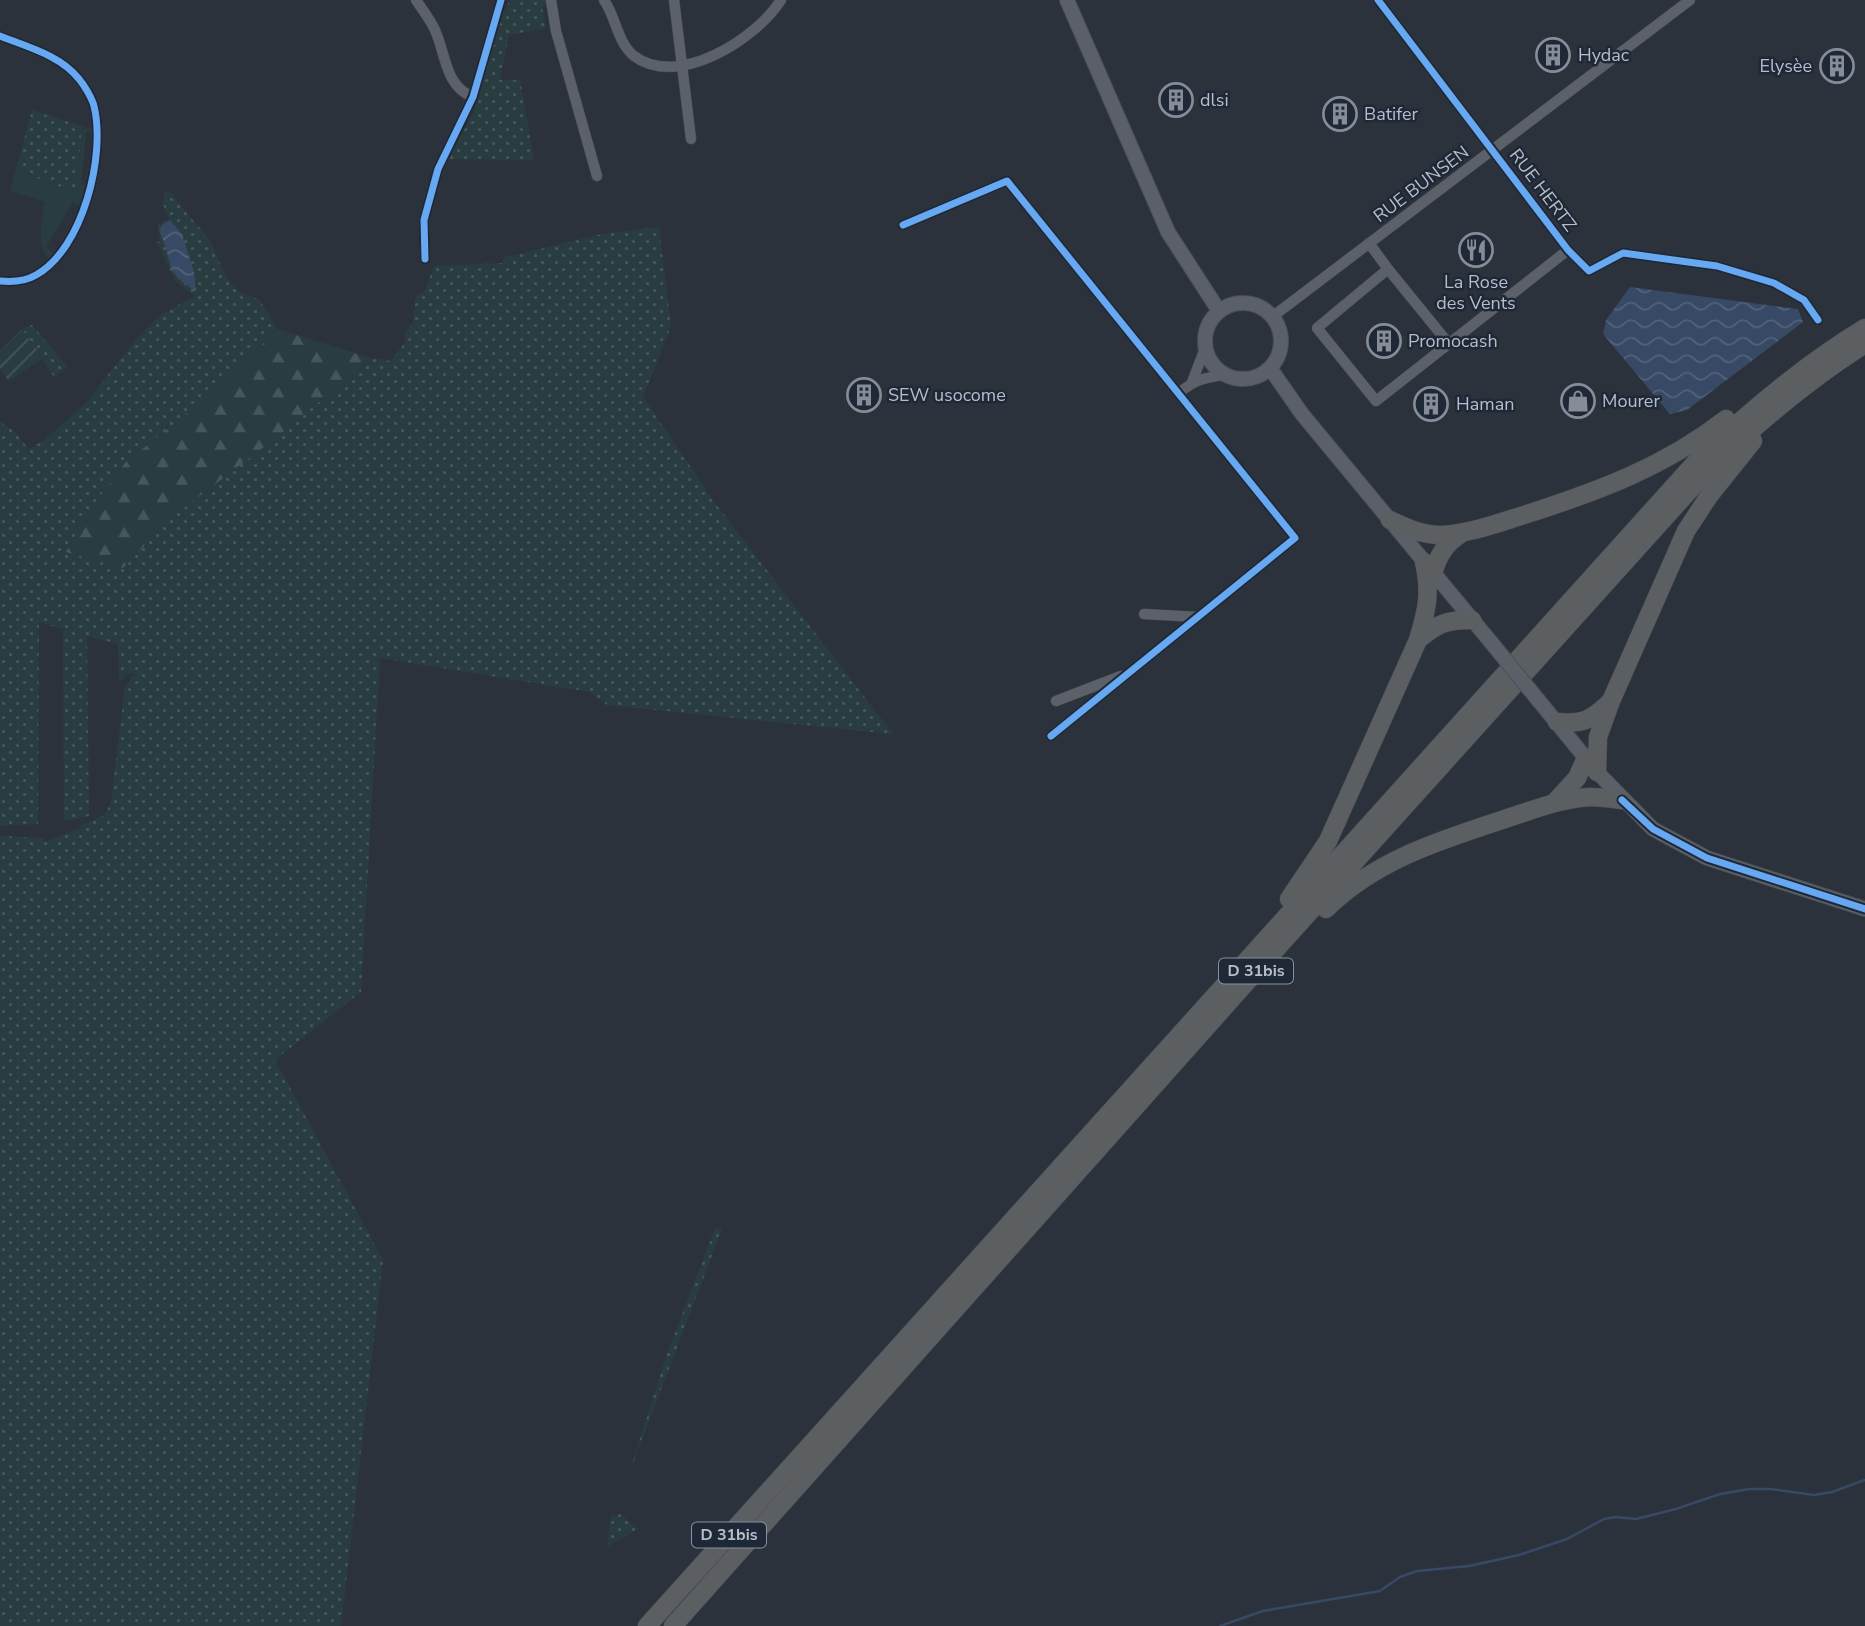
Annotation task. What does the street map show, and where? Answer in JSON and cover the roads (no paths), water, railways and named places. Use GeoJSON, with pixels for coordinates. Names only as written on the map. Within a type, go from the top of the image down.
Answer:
{"type":"FeatureCollection","features":[{"type":"Feature","properties":{"kind":"highway","name":"D 31bis"},"geometry":{"type":"LineString","coordinates":[[673,1626],[1705,472],[1823,362],[1865,328]]}},
{"type":"Feature","properties":{"kind":"highway","name":"D 31bis"},"geometry":{"type":"LineString","coordinates":[[647,1626],[1694,464],[1745,415],[1823,362],[1865,344]]}},
{"type":"Feature","properties":{"kind":"highway"},"geometry":{"type":"LineString","coordinates":[[1390,520],[1425,534],[1462,533],[1595,492],[1651,468],[1700,439],[1779,378],[1823,362]]}},
{"type":"Feature","properties":{"kind":"highway"},"geometry":{"type":"LineString","coordinates":[[1554,803],[1591,765],[1611,701],[1686,531],[1739,457],[1773,420],[1804,394],[1823,362]]}},
{"type":"Feature","properties":{"kind":"highway"},"geometry":{"type":"LineString","coordinates":[[1203,1009],[1241,956],[1296,891],[1328,841],[1418,640],[1429,604],[1429,567],[1448,542],[1462,533]]}},
{"type":"Feature","properties":{"kind":"highway"},"geometry":{"type":"LineString","coordinates":[[1418,640],[1434,627],[1450,620],[1472,620]]}},
{"type":"Feature","properties":{"kind":"highway"},"geometry":{"type":"LineString","coordinates":[[1557,722],[1578,724],[1595,717],[1611,701]]}},
{"type":"Feature","properties":{"kind":"highway"},"geometry":{"type":"LineString","coordinates":[[1260,967],[1293,942],[1337,897],[1377,869],[1423,846],[1554,803],[1591,797],[1622,800]]}},
{"type":"Feature","properties":{"kind":"main road"},"geometry":{"type":"LineString","coordinates":[[1067,0],[1168,232],[1219,312]]}},
{"type":"Feature","properties":{"kind":"main road"},"geometry":{"type":"LineString","coordinates":[[1248,303],[1262,308],[1272,317],[1279,329],[1281,343],[1279,355],[1269,368],[1255,377],[1238,379],[1226,375],[1214,366],[1206,352],[1205,337],[1211,321],[1219,312],[1234,304],[1248,303]]}},
{"type":"Feature","properties":{"kind":"main road"},"geometry":{"type":"LineString","coordinates":[[1269,368],[1302,414],[1591,765],[1653,829],[1707,858],[1865,909]]}},
{"type":"Feature","properties":{"kind":"street"},"geometry":{"type":"LineString","coordinates":[[416,0],[434,29],[453,82],[464,93],[473,97]]}},
{"type":"Feature","properties":{"kind":"street"},"geometry":{"type":"LineString","coordinates":[[425,259],[424,219],[438,169],[473,97],[501,0]]}},
{"type":"Feature","properties":{"kind":"street"},"geometry":{"type":"LineString","coordinates":[[551,0],[556,30],[597,176]]}},
{"type":"Feature","properties":{"kind":"street"},"geometry":{"type":"LineString","coordinates":[[604,0],[621,38],[633,55],[651,65],[682,65],[709,58],[750,34],[781,0]]}},
{"type":"Feature","properties":{"kind":"street"},"geometry":{"type":"LineString","coordinates":[[674,0],[691,139]]}},
{"type":"Feature","properties":{"kind":"street","name":"RUE HERTZ"},"geometry":{"type":"LineString","coordinates":[[1378,0],[1568,250],[1376,401],[1317,328],[1388,269]]}},
{"type":"Feature","properties":{"kind":"street","name":"RUE BUNSEN"},"geometry":{"type":"LineString","coordinates":[[1272,317],[1690,0]]}},
{"type":"Feature","properties":{"kind":"street"},"geometry":{"type":"LineString","coordinates":[[0,36],[58,60],[79,79],[94,105],[96,144],[94,178],[81,217],[56,258],[36,275],[13,282],[0,281]]}},
{"type":"Feature","properties":{"kind":"street"},"geometry":{"type":"LineString","coordinates":[[903,225],[1006,181],[1295,538],[1051,736]]}},
{"type":"Feature","properties":{"kind":"street"},"geometry":{"type":"LineString","coordinates":[[1369,243],[1450,344]]}},
{"type":"Feature","properties":{"kind":"street"},"geometry":{"type":"LineString","coordinates":[[1568,250],[1589,271],[1623,253],[1717,266],[1774,283],[1804,300],[1818,320]]}},
{"type":"Feature","properties":{"kind":"street"},"geometry":{"type":"LineString","coordinates":[[1192,382],[1206,346]]}},
{"type":"Feature","properties":{"kind":"street"},"geometry":{"type":"LineString","coordinates":[[1179,393],[1192,382],[1210,376],[1226,375]]}},
{"type":"Feature","properties":{"kind":"street"},"geometry":{"type":"LineString","coordinates":[[1144,614],[1199,617]]}},
{"type":"Feature","properties":{"kind":"street"},"geometry":{"type":"LineString","coordinates":[[1056,701],[1129,673]]}},
{"type":"Feature","properties":{"kind":"water"},"geometry":{"type":"Polygon","coordinates":[[[170,220],[182,234],[194,272],[196,291],[178,277],[170,264],[159,231],[162,225],[170,220]]]}},
{"type":"Feature","properties":{"kind":"water"},"geometry":{"type":"Polygon","coordinates":[[[1630,287],[1798,309],[1803,322],[1687,410],[1670,414],[1603,334],[1606,320],[1630,287]]]}},
{"type":"Feature","properties":{"kind":"waterway"},"geometry":{"type":"LineString","coordinates":[[1220,1626],[1263,1611],[1380,1591],[1400,1577],[1417,1571],[1469,1566],[1519,1555],[1567,1539],[1604,1519],[1636,1519],[1720,1494],[1750,1489],[1814,1495],[1832,1492],[1865,1480]]}},
{"type":"Feature","properties":{"kind":"place","name":"Hydac"},"geometry":{"type":"Point","coordinates":[1553,55]}},
{"type":"Feature","properties":{"kind":"place","name":"Elysèe"},"geometry":{"type":"Point","coordinates":[1837,66]}},
{"type":"Feature","properties":{"kind":"place","name":"dlsi"},"geometry":{"type":"Point","coordinates":[1176,100]}},
{"type":"Feature","properties":{"kind":"place","name":"Batifer"},"geometry":{"type":"Point","coordinates":[1340,114]}},
{"type":"Feature","properties":{"kind":"place","name":"La Rose des Vents"},"geometry":{"type":"Point","coordinates":[1476,250]}},
{"type":"Feature","properties":{"kind":"place","name":"Promocash"},"geometry":{"type":"Point","coordinates":[1384,341]}},
{"type":"Feature","properties":{"kind":"place","name":"SEW usocome"},"geometry":{"type":"Point","coordinates":[864,395]}},
{"type":"Feature","properties":{"kind":"place","name":"Mourer"},"geometry":{"type":"Point","coordinates":[1578,401]}},
{"type":"Feature","properties":{"kind":"place","name":"Haman"},"geometry":{"type":"Point","coordinates":[1431,404]}}]}
